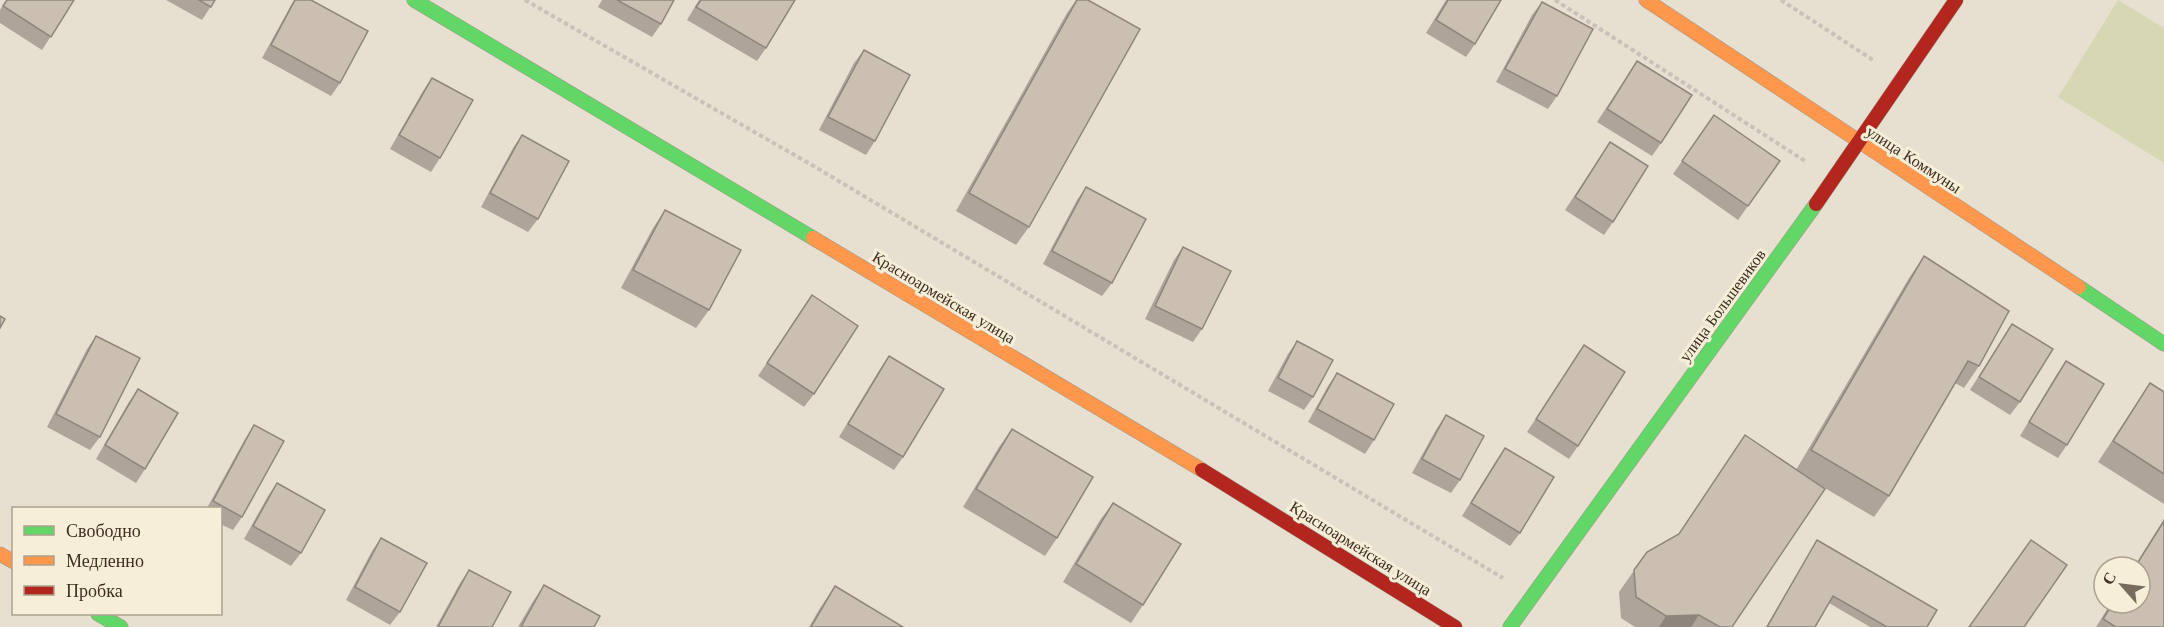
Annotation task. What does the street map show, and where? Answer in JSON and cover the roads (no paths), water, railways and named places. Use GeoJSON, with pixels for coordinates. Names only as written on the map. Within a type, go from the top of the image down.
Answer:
{"type":"FeatureCollection","features":[{"type":"Feature","properties":{"kind":"street","name":"Красноармейская улица"},"geometry":{"type":"LineString","coordinates":[[414,0],[1285,520],[1455,627]]}},
{"type":"Feature","properties":{"kind":"street","name":"улица Коммуны"},"geometry":{"type":"LineString","coordinates":[[1646,0],[2164,344]]}},
{"type":"Feature","properties":{"kind":"street","name":"улица Большевиков"},"geometry":{"type":"LineString","coordinates":[[1510,627],[1833,181],[1956,0]]}},
{"type":"Feature","properties":{"kind":"street"},"geometry":{"type":"LineString","coordinates":[[100,615],[121,627]]}}]}
